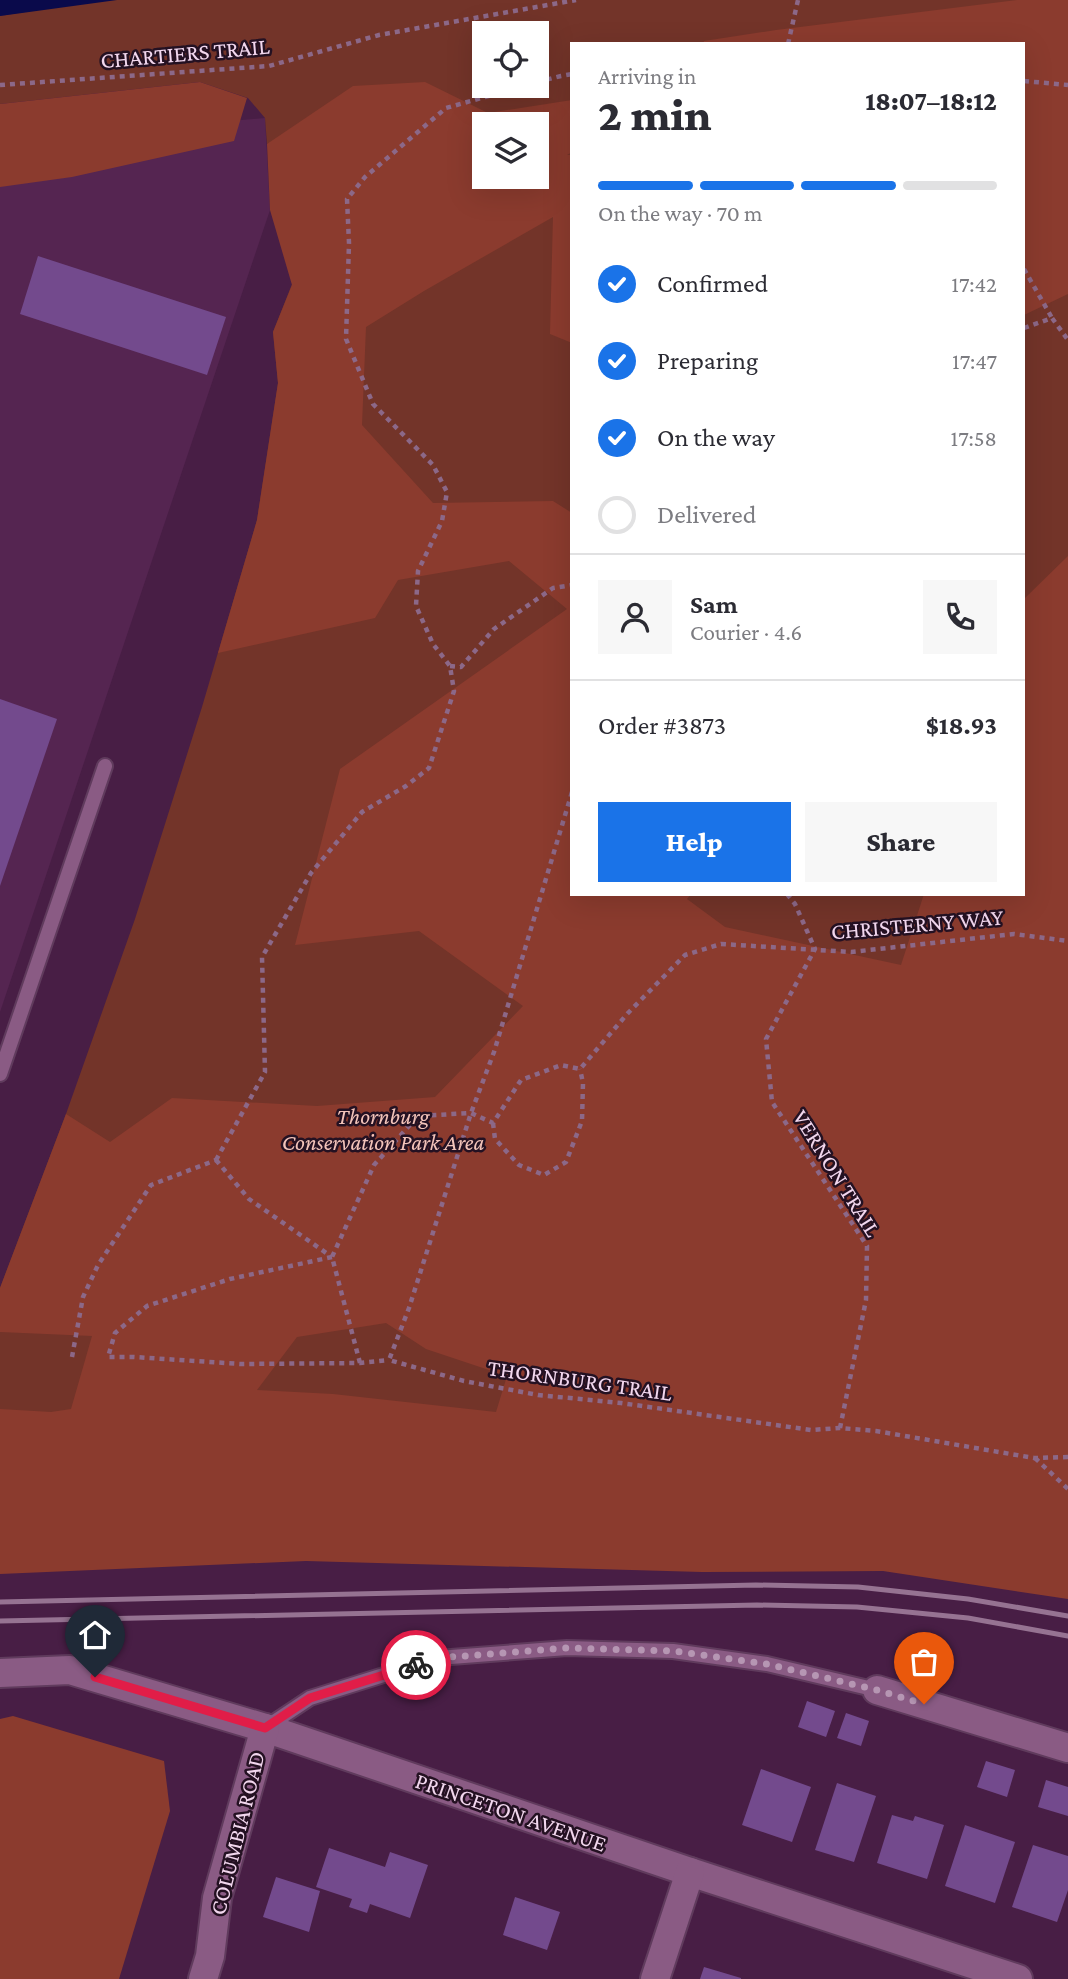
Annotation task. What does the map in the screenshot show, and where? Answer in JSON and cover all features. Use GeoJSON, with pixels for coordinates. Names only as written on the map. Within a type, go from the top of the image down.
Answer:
{"type":"FeatureCollection","features":[{"type":"Feature","properties":{"kind":"street","name":"PRINCETON AVENUE"},"geometry":{"type":"LineString","coordinates":[[0,1673],[70,1670],[265,1728],[690,1872],[1018,1979]]}},
{"type":"Feature","properties":{"kind":"street"},"geometry":{"type":"LineString","coordinates":[[877,1690],[1068,1748]]}},
{"type":"Feature","properties":{"kind":"street","name":"COLUMBIA ROAD"},"geometry":{"type":"LineString","coordinates":[[203,1979],[210,1956],[217,1898],[265,1728]]}},
{"type":"Feature","properties":{"kind":"street"},"geometry":{"type":"LineString","coordinates":[[655,1979],[690,1872]]}},
{"type":"Feature","properties":{"kind":"lane"},"geometry":{"type":"LineString","coordinates":[[0,1074],[105,766]]}},
{"type":"Feature","properties":{"kind":"lane"},"geometry":{"type":"LineString","coordinates":[[265,1728],[310,1698],[438,1658],[567,1648],[673,1651],[767,1664],[877,1690]]}},
{"type":"Feature","properties":{"kind":"path","name":"CHARTIERS TRAIL"},"geometry":{"type":"LineString","coordinates":[[0,85],[269,66],[379,35],[576,0]]}},
{"type":"Feature","properties":{"kind":"path"},"geometry":{"type":"LineString","coordinates":[[788,42],[798,0]]}},
{"type":"Feature","properties":{"kind":"path"},"geometry":{"type":"LineString","coordinates":[[549,79],[570,74]]}},
{"type":"Feature","properties":{"kind":"path"},"geometry":{"type":"LineString","coordinates":[[1025,81],[1068,85]]}},
{"type":"Feature","properties":{"kind":"path"},"geometry":{"type":"LineString","coordinates":[[72,1357],[83,1297],[98,1265],[151,1185],[216,1160],[265,1072],[262,957],[311,873],[362,812],[406,786],[429,768],[454,691],[450,666],[433,645],[416,606],[418,571],[442,521],[447,492],[433,465],[373,404],[346,339],[349,243],[347,199],[365,177],[446,108],[481,98]]}},
{"type":"Feature","properties":{"kind":"path"},"geometry":{"type":"LineString","coordinates":[[1025,271],[1068,340]]}},
{"type":"Feature","properties":{"kind":"path"},"geometry":{"type":"LineString","coordinates":[[1025,328],[1052,318]]}},
{"type":"Feature","properties":{"kind":"path"},"geometry":{"type":"LineString","coordinates":[[450,666],[461,667],[494,629],[554,588],[570,585]]}},
{"type":"Feature","properties":{"kind":"path"},"geometry":{"type":"LineString","coordinates":[[332,1257],[230,1279],[147,1306],[115,1333],[108,1357],[241,1364],[360,1363],[389,1360],[409,1308],[471,1113],[494,1052],[570,799]]}},
{"type":"Feature","properties":{"kind":"path"},"geometry":{"type":"LineString","coordinates":[[788,896],[815,949]]}},
{"type":"Feature","properties":{"kind":"path","name":"CHRISTERNY WAY"},"geometry":{"type":"LineString","coordinates":[[580,1069],[628,1013],[685,955],[721,944],[851,952],[1014,934],[1068,941]]}},
{"type":"Feature","properties":{"kind":"path","name":"VERNON TRAIL"},"geometry":{"type":"LineString","coordinates":[[815,949],[766,1039],[772,1102],[867,1246],[866,1300],[840,1428]]}},
{"type":"Feature","properties":{"kind":"path"},"geometry":{"type":"LineString","coordinates":[[561,1065],[580,1069],[583,1083],[582,1121],[566,1162],[544,1175],[519,1165],[495,1139],[493,1123],[521,1080],[561,1065]]}},
{"type":"Feature","properties":{"kind":"path"},"geometry":{"type":"LineString","coordinates":[[360,1363],[332,1257],[374,1165],[418,1116],[471,1113],[493,1123]]}},
{"type":"Feature","properties":{"kind":"path"},"geometry":{"type":"LineString","coordinates":[[216,1160],[249,1199],[332,1257]]}},
{"type":"Feature","properties":{"kind":"path","name":"THORNBURG TRAIL"},"geometry":{"type":"LineString","coordinates":[[389,1360],[464,1381],[537,1395],[621,1403],[811,1430],[840,1428],[876,1431],[1034,1458],[1068,1457]]}},
{"type":"Feature","properties":{"kind":"path"},"geometry":{"type":"LineString","coordinates":[[1034,1458],[1068,1489]]}},
{"type":"Feature","properties":{"kind":"shaded area"},"geometry":{"type":"Polygon","coordinates":[[[0,0],[117,0],[0,16],[0,0]]]}},
{"type":"Feature","properties":{"kind":"shaded area"},"geometry":{"type":"Polygon","coordinates":[[[265,118],[270,210],[0,1012],[0,165],[186,125],[265,118]]]}},
{"type":"Feature","properties":{"kind":"green space","name":"Thornburg Conservation Park Area"},"geometry":{"type":"Polygon","coordinates":[[[99,0],[1068,0],[1068,1507],[0,1450],[0,1288],[66,1114],[135,919],[257,520],[278,383],[273,332],[300,264],[310,138],[267,144],[265,118],[248,98],[200,82],[0,104],[0,16],[99,0]]]}},
{"type":"Feature","properties":{"kind":"green space"},"geometry":{"type":"Polygon","coordinates":[[[1017,0],[1068,0],[1068,294],[1025,315],[1025,42],[704,42],[776,30],[1017,0]]]}},
{"type":"Feature","properties":{"kind":"green space"},"geometry":{"type":"Polygon","coordinates":[[[200,82],[247,98],[234,141],[72,177],[0,187],[0,104],[200,82]]]}},
{"type":"Feature","properties":{"kind":"green space","name":"Thornburg Conservation Park Area"},"geometry":{"type":"Polygon","coordinates":[[[425,82],[486,112],[472,112],[472,189],[549,189],[549,112],[494,112],[570,100],[570,153],[567,155],[570,155],[570,342],[550,334],[553,217],[366,327],[362,425],[433,503],[553,501],[570,512],[570,896],[689,896],[687,899],[725,927],[901,965],[923,896],[1025,896],[1025,598],[1068,556],[1068,1599],[883,1571],[702,1572],[306,1561],[0,1574],[0,1409],[51,1412],[71,1409],[92,1336],[0,1332],[0,1288],[66,1114],[110,1142],[172,1098],[317,1106],[435,1097],[523,1006],[419,931],[295,945],[340,769],[567,609],[509,561],[398,580],[375,618],[218,653],[257,520],[278,383],[273,332],[292,285],[270,210],[267,144],[353,86],[425,82]],[[386,1323],[297,1337],[257,1390],[333,1394],[496,1412],[507,1376],[426,1349],[386,1323]]]}},
{"type":"Feature","properties":{"kind":"green space"},"geometry":{"type":"Polygon","coordinates":[[[13,1716],[164,1761],[170,1811],[119,1979],[0,1979],[0,1719],[13,1716]]]}},
{"type":"Feature","properties":{"kind":"building"},"geometry":{"type":"Polygon","coordinates":[[[38,256],[226,317],[207,375],[20,314],[38,256]]]}},
{"type":"Feature","properties":{"kind":"building"},"geometry":{"type":"Polygon","coordinates":[[[0,699],[57,719],[0,886],[0,699]]]}},
{"type":"Feature","properties":{"kind":"building"},"geometry":{"type":"Polygon","coordinates":[[[807,1701],[835,1711],[826,1737],[798,1727],[807,1701]]]}},
{"type":"Feature","properties":{"kind":"building"},"geometry":{"type":"Polygon","coordinates":[[[846,1713],[869,1721],[861,1746],[837,1738],[846,1713]]]}},
{"type":"Feature","properties":{"kind":"building"},"geometry":{"type":"Polygon","coordinates":[[[986,1761],[1015,1770],[1007,1797],[977,1787],[986,1761]]]}},
{"type":"Feature","properties":{"kind":"building"},"geometry":{"type":"Polygon","coordinates":[[[761,1769],[811,1787],[792,1842],[742,1825],[761,1769]]]}},
{"type":"Feature","properties":{"kind":"building"},"geometry":{"type":"Polygon","coordinates":[[[1046,1780],[1068,1787],[1068,1816],[1038,1807],[1046,1780]]]}},
{"type":"Feature","properties":{"kind":"building"},"geometry":{"type":"Polygon","coordinates":[[[837,1783],[876,1796],[854,1862],[815,1850],[837,1783]]]}},
{"type":"Feature","properties":{"kind":"building"},"geometry":{"type":"Polygon","coordinates":[[[892,1815],[913,1821],[915,1816],[944,1825],[927,1879],[877,1863],[892,1815]]]}},
{"type":"Feature","properties":{"kind":"building"},"geometry":{"type":"Polygon","coordinates":[[[965,1825],[1015,1842],[995,1903],[945,1886],[965,1825]]]}},
{"type":"Feature","properties":{"kind":"building"},"geometry":{"type":"Polygon","coordinates":[[[1033,1845],[1068,1856],[1068,1890],[1057,1922],[1012,1907],[1033,1845]]]}},
{"type":"Feature","properties":{"kind":"building"},"geometry":{"type":"Polygon","coordinates":[[[329,1848],[385,1867],[390,1852],[428,1865],[410,1918],[370,1904],[367,1913],[349,1907],[352,1899],[316,1887],[329,1848]]]}},
{"type":"Feature","properties":{"kind":"building"},"geometry":{"type":"Polygon","coordinates":[[[276,1877],[320,1891],[309,1932],[263,1917],[276,1877]]]}},
{"type":"Feature","properties":{"kind":"building"},"geometry":{"type":"Polygon","coordinates":[[[515,1897],[560,1912],[547,1950],[503,1935],[515,1897]]]}},
{"type":"Feature","properties":{"kind":"building"},"geometry":{"type":"Polygon","coordinates":[[[704,1967],[741,1978],[741,1979],[700,1979],[704,1967]]]}},
{"type":"Feature","properties":{"kind":"railway"},"geometry":{"type":"LineString","coordinates":[[0,1602],[756,1585],[858,1587],[968,1599],[1068,1616]]}},
{"type":"Feature","properties":{"kind":"railway"},"geometry":{"type":"LineString","coordinates":[[0,1621],[757,1605],[857,1607],[968,1618],[1068,1636]]}},
{"type":"Feature","properties":{"kind":"way so far"},"geometry":{"type":"LineString","coordinates":[[416,1665],[438,1658],[567,1648],[673,1651],[767,1664],[924,1704]]}},
{"type":"Feature","properties":{"kind":"route"},"geometry":{"type":"LineString","coordinates":[[95,1677],[265,1728],[310,1698],[416,1665]]}}]}
